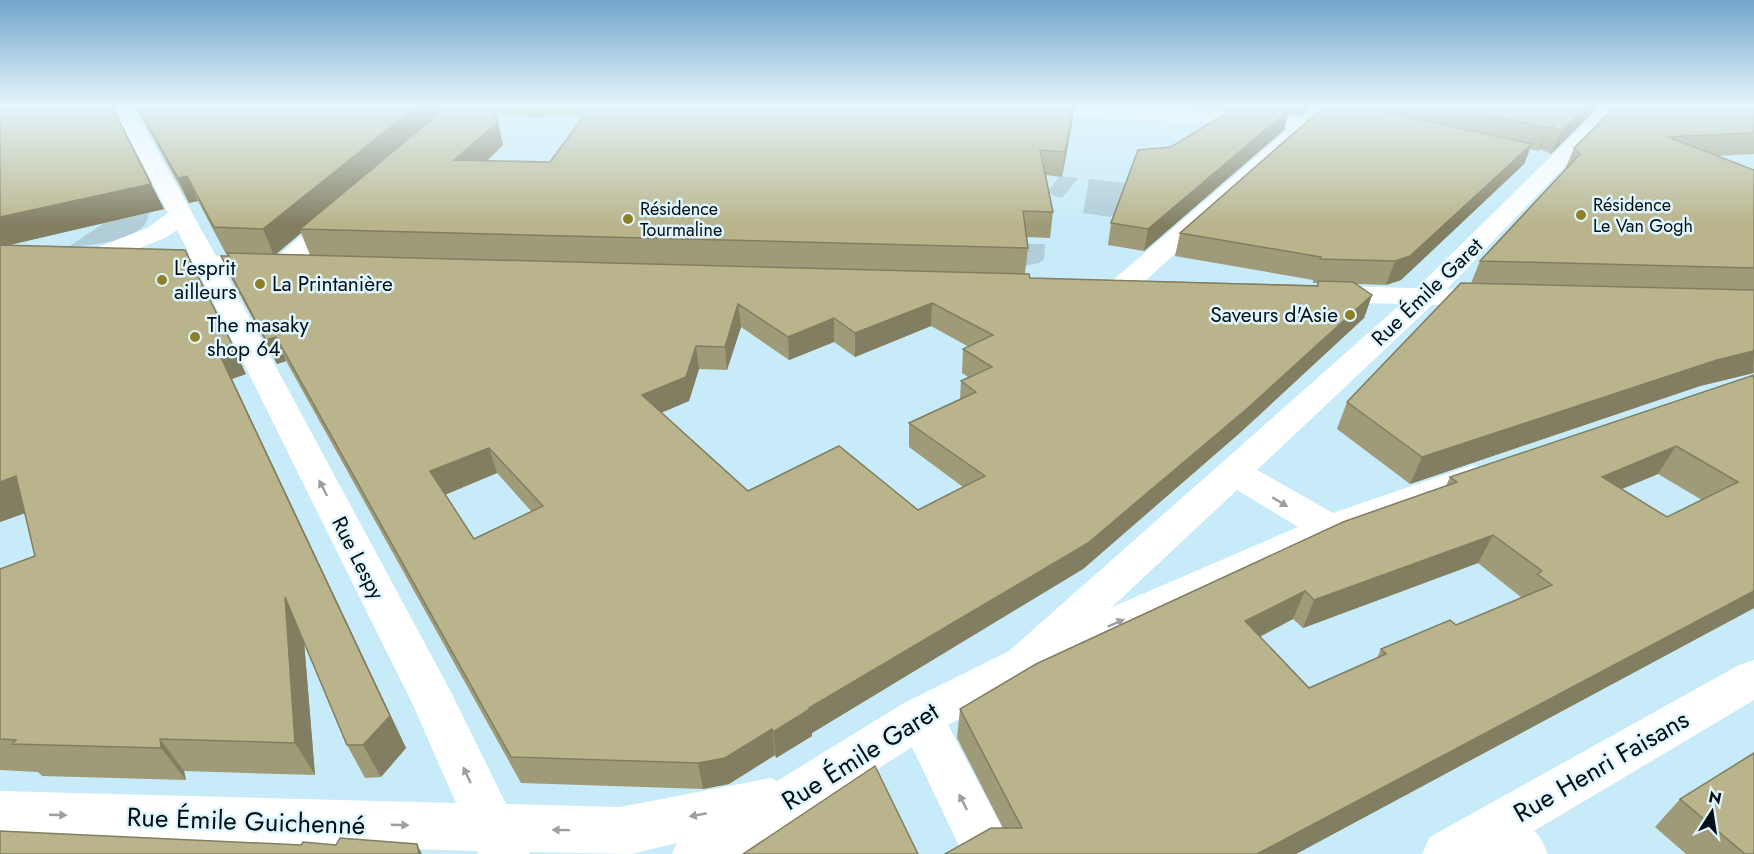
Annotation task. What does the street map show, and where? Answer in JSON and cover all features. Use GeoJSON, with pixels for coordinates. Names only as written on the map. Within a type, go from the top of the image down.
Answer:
{"type":"FeatureCollection","features":[{"type":"Feature","properties":{"kind":"street","name":"Rue Lespy"},"geometry":{"type":"LineString","coordinates":[[144,145],[435,705],[498,841]]}},
{"type":"Feature","properties":{"kind":"street"},"geometry":{"type":"LineString","coordinates":[[1155,289],[1109,288],[1278,145]]}},
{"type":"Feature","properties":{"kind":"street","name":"Rue Émile Garet"},"geometry":{"type":"LineString","coordinates":[[1024,663],[1424,296],[1546,160],[1565,145]]}},
{"type":"Feature","properties":{"kind":"street"},"geometry":{"type":"LineString","coordinates":[[281,266],[358,199]]}},
{"type":"Feature","properties":{"kind":"street"},"geometry":{"type":"LineString","coordinates":[[182,215],[156,233],[76,260],[315,267]]}},
{"type":"Feature","properties":{"kind":"street"},"geometry":{"type":"LineString","coordinates":[[1302,293],[1520,299]]}},
{"type":"Feature","properties":{"kind":"street","name":"Rue Émile Garet"},"geometry":{"type":"LineString","coordinates":[[698,854],[920,717],[1024,663],[1330,528],[1498,468]]}},
{"type":"Feature","properties":{"kind":"street"},"geometry":{"type":"LineString","coordinates":[[1233,471],[1282,504],[1330,528]]}},
{"type":"Feature","properties":{"kind":"street","name":"Rue Henri Faisans"},"geometry":{"type":"LineString","coordinates":[[1448,854],[1509,841],[1754,678]]}},
{"type":"Feature","properties":{"kind":"street"},"geometry":{"type":"LineString","coordinates":[[920,717],[990,854]]}},
{"type":"Feature","properties":{"kind":"street","name":"Rue Émile Guichenné"},"geometry":{"type":"LineString","coordinates":[[0,814],[498,841],[606,842],[797,795]]}},
{"type":"Feature","properties":{"kind":"shaded area"},"geometry":{"type":"Polygon","coordinates":[[[1060,176],[1078,178],[1063,197],[1059,198],[1047,192],[1060,176]]]}},
{"type":"Feature","properties":{"kind":"shaded area"},"geometry":{"type":"Polygon","coordinates":[[[1089,179],[1150,186],[1110,217],[1083,213],[1089,179]]]}},
{"type":"Feature","properties":{"kind":"shaded area"},"geometry":{"type":"Polygon","coordinates":[[[149,213],[146,223],[128,236],[103,243],[68,247],[104,223],[149,213]]]}},
{"type":"Feature","properties":{"kind":"shaded area"},"geometry":{"type":"Polygon","coordinates":[[[1020,244],[1045,244],[1044,259],[1039,263],[1024,266],[1020,244]]]}},
{"type":"Feature","properties":{"kind":"building"},"geometry":{"type":"Polygon","coordinates":[[[0,145],[131,145],[151,184],[0,217],[0,145]]]}},
{"type":"Feature","properties":{"kind":"building"},"geometry":{"type":"Polygon","coordinates":[[[159,145],[368,145],[263,229],[214,227],[187,176],[178,178],[159,145]]]}},
{"type":"Feature","properties":{"kind":"building"},"geometry":{"type":"Polygon","coordinates":[[[401,145],[472,145],[454,160],[550,162],[563,145],[1066,145],[1065,152],[1040,150],[1053,212],[1023,211],[1028,248],[300,229],[401,145]]]}},
{"type":"Feature","properties":{"kind":"building"},"geometry":{"type":"Polygon","coordinates":[[[1174,145],[1248,145],[1148,229],[1111,223],[1138,150],[1174,145]]]}},
{"type":"Feature","properties":{"kind":"building"},"geometry":{"type":"Polygon","coordinates":[[[1281,145],[1531,145],[1410,256],[1395,261],[1320,259],[1321,257],[1180,233],[1281,145]]]}},
{"type":"Feature","properties":{"kind":"building"},"geometry":{"type":"Polygon","coordinates":[[[1577,145],[1688,145],[1754,170],[1754,268],[1480,261],[1580,154],[1574,148],[1577,145]]]}},
{"type":"Feature","properties":{"kind":"building"},"geometry":{"type":"Polygon","coordinates":[[[0,245],[185,250],[232,344],[217,349],[390,716],[363,745],[347,745],[285,597],[295,743],[160,739],[161,748],[12,744],[16,740],[0,739],[0,569],[35,556],[16,476],[0,482],[0,245]]]}},
{"type":"Feature","properties":{"kind":"building"},"geometry":{"type":"Polygon","coordinates":[[[227,253],[1029,274],[1030,278],[1318,286],[1318,281],[1353,282],[1372,295],[1249,407],[1088,543],[809,708],[773,732],[772,729],[725,758],[698,763],[511,757],[276,337],[266,340],[221,256],[229,256],[227,253]],[[932,303],[855,333],[834,318],[788,337],[738,304],[725,347],[696,346],[686,377],[642,395],[748,491],[839,446],[918,510],[985,476],[909,423],[976,392],[961,381],[992,367],[963,349],[993,335],[932,303]],[[489,448],[430,471],[474,539],[543,506],[489,448]]]}},
{"type":"Feature","properties":{"kind":"building"},"geometry":{"type":"Polygon","coordinates":[[[1461,283],[1754,290],[1754,351],[1717,360],[1422,457],[1347,402],[1461,283]]]}},
{"type":"Feature","properties":{"kind":"building"},"geometry":{"type":"Polygon","coordinates":[[[1754,375],[1754,591],[1257,854],[945,854],[991,828],[1022,828],[960,709],[1036,664],[1343,522],[1457,482],[1450,477],[1754,375]],[[1676,446],[1602,477],[1667,517],[1738,482],[1676,446]],[[1493,535],[1314,600],[1305,591],[1245,621],[1309,688],[1386,654],[1381,649],[1450,620],[1456,625],[1552,585],[1537,574],[1542,571],[1493,535]]]}},
{"type":"Feature","properties":{"kind":"building"},"geometry":{"type":"Polygon","coordinates":[[[1754,753],[1754,854],[1745,854],[1680,799],[1754,753]]]}},
{"type":"Feature","properties":{"kind":"building"},"geometry":{"type":"Polygon","coordinates":[[[875,766],[918,854],[743,854],[875,766]]]}},
{"type":"Feature","properties":{"kind":"building"},"geometry":{"type":"Polygon","coordinates":[[[0,831],[301,845],[303,842],[336,845],[340,838],[417,844],[419,854],[0,854],[0,831]]]}},
{"type":"Feature","properties":{"kind":"place","name":"Résidence Le Van Gogh"},"geometry":{"type":"Point","coordinates":[1581,215]}},
{"type":"Feature","properties":{"kind":"place","name":"Résidence Tourmaline"},"geometry":{"type":"Point","coordinates":[628,219]}},
{"type":"Feature","properties":{"kind":"place","name":"L'esprit ailleurs"},"geometry":{"type":"Point","coordinates":[162,280]}},
{"type":"Feature","properties":{"kind":"place","name":"La Printanière"},"geometry":{"type":"Point","coordinates":[260,284]}},
{"type":"Feature","properties":{"kind":"place","name":"Saveurs d'Asie"},"geometry":{"type":"Point","coordinates":[1350,315]}},
{"type":"Feature","properties":{"kind":"place","name":"The masaky shop 64"},"geometry":{"type":"Point","coordinates":[195,337]}}]}
